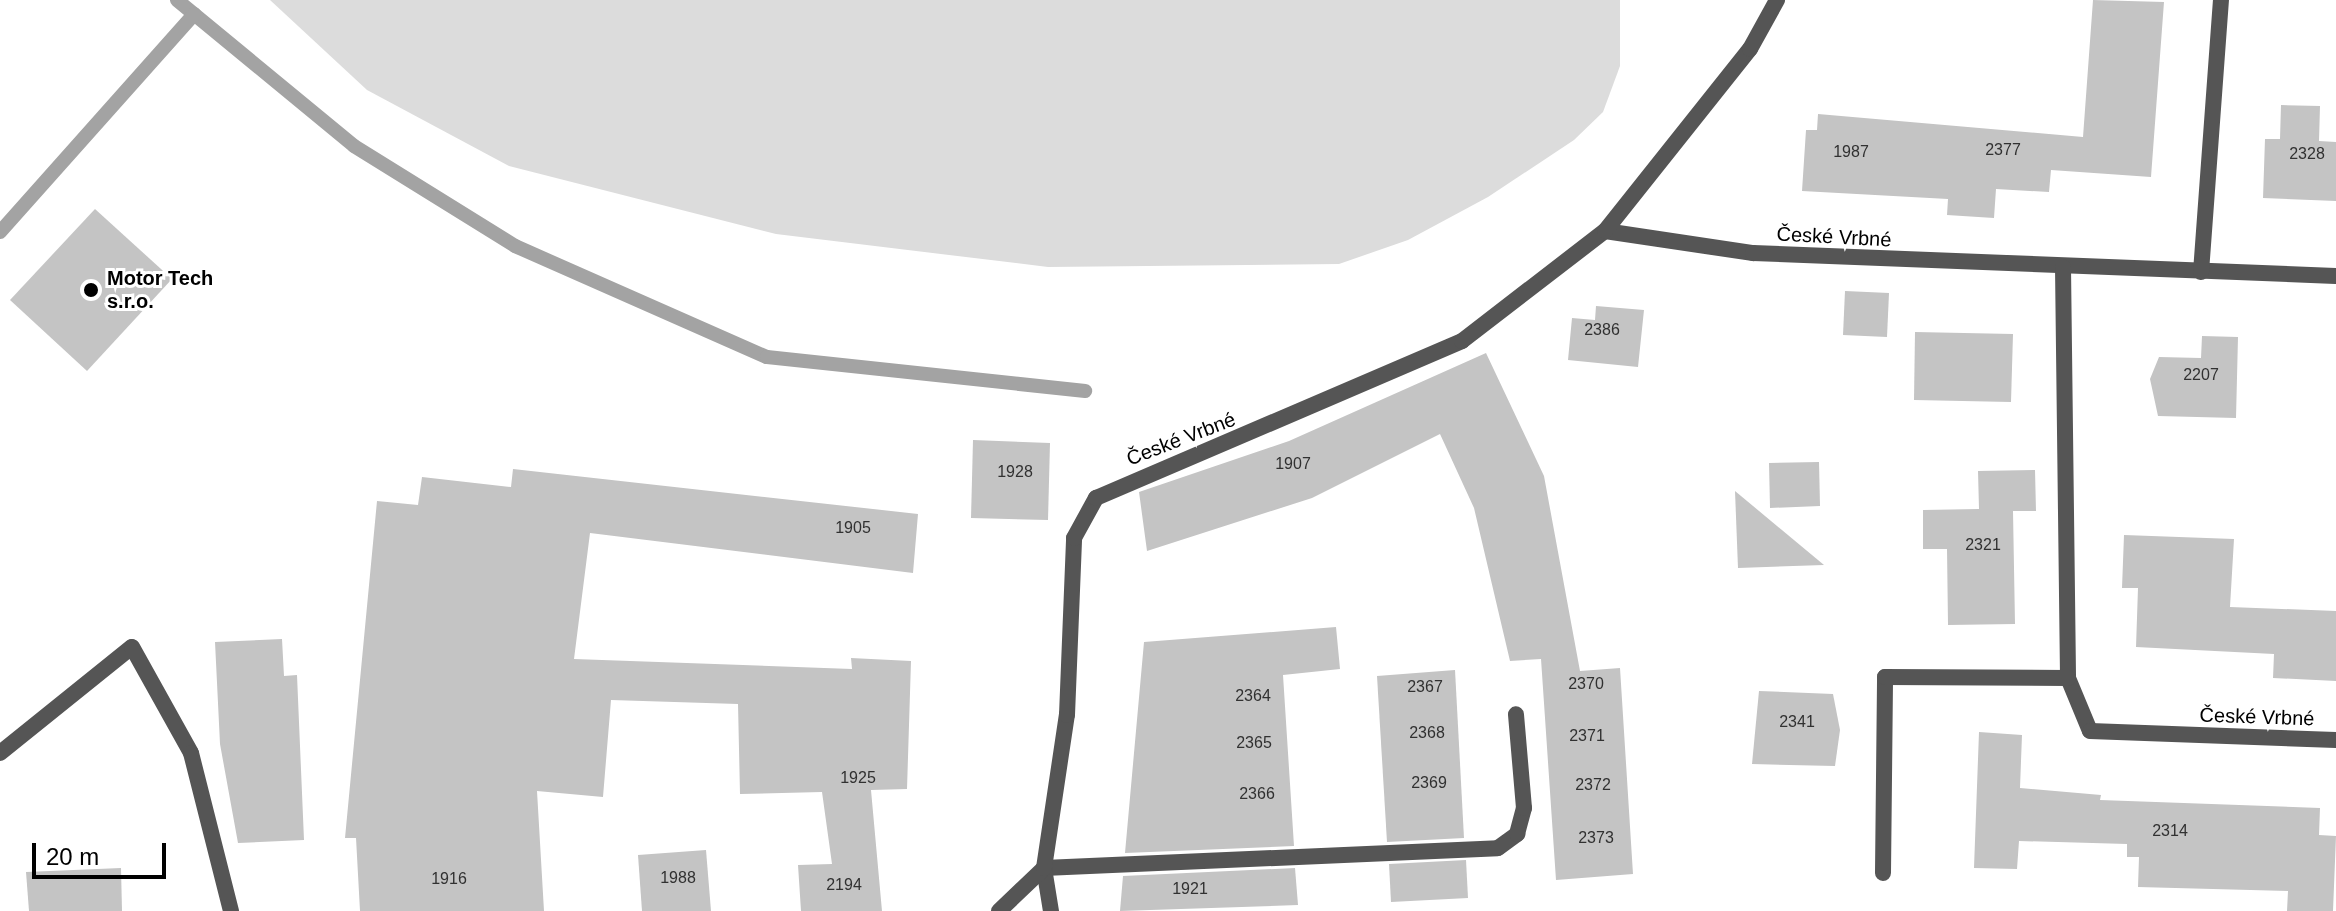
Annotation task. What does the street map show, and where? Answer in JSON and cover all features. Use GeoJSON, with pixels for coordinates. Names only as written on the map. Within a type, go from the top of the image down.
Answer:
{"type":"FeatureCollection","features":[{"type":"Feature","properties":{"kind":"street","name":"České Vrbné"},"geometry":{"type":"LineString","coordinates":[[1051,911],[1044,868],[1067,715],[1074,538],[1096,498],[1462,341],[1605,231],[1750,49],[1777,0]]}},
{"type":"Feature","properties":{"kind":"street"},"geometry":{"type":"LineString","coordinates":[[2201,272],[2221,0]]}},
{"type":"Feature","properties":{"kind":"street","name":"České Vrbné"},"geometry":{"type":"LineString","coordinates":[[1605,231],[1753,253],[2336,276]]}},
{"type":"Feature","properties":{"kind":"street","name":"České Vrbné"},"geometry":{"type":"LineString","coordinates":[[2063,267],[2068,678],[2090,731],[2336,740]]}},
{"type":"Feature","properties":{"kind":"street"},"geometry":{"type":"LineString","coordinates":[[0,753],[132,647],[191,753],[231,911]]}},
{"type":"Feature","properties":{"kind":"street"},"geometry":{"type":"LineString","coordinates":[[1883,873],[1885,677],[2068,678]]}},
{"type":"Feature","properties":{"kind":"street"},"geometry":{"type":"LineString","coordinates":[[999,911],[1044,868],[1498,848],[1517,834],[1524,808],[1516,714]]}},
{"type":"Feature","properties":{"kind":"shaded area"},"geometry":{"type":"Polygon","coordinates":[[[270,0],[1620,0],[1620,66],[1603,112],[1574,140],[1488,197],[1408,240],[1339,264],[1048,267],[776,234],[509,166],[367,90],[270,0]]]}},
{"type":"Feature","properties":{"kind":"building"},"geometry":{"type":"Polygon","coordinates":[[[2093,0],[2164,2],[2151,177],[2051,170],[2049,192],[1996,189],[1994,218],[1947,215],[1948,199],[1802,191],[1806,130],[1817,130],[1818,114],[2083,137],[2093,0]]]}},
{"type":"Feature","properties":{"kind":"building"},"geometry":{"type":"Polygon","coordinates":[[[2281,105],[2320,106],[2319,141],[2336,142],[2336,201],[2263,198],[2265,139],[2280,139],[2281,105]]]}},
{"type":"Feature","properties":{"kind":"building","name":"Motor Tech s.r.o."},"geometry":{"type":"Polygon","coordinates":[[[95,209],[172,279],[87,371],[10,300],[95,209]]]}},
{"type":"Feature","properties":{"kind":"building"},"geometry":{"type":"Polygon","coordinates":[[[1845,291],[1889,293],[1887,337],[1843,335],[1845,291]]]}},
{"type":"Feature","properties":{"kind":"building"},"geometry":{"type":"Polygon","coordinates":[[[1596,306],[1644,310],[1638,367],[1568,360],[1572,318],[1595,320],[1596,306]]]}},
{"type":"Feature","properties":{"kind":"building"},"geometry":{"type":"Polygon","coordinates":[[[1915,332],[2013,334],[2011,402],[1914,400],[1915,332]]]}},
{"type":"Feature","properties":{"kind":"building"},"geometry":{"type":"Polygon","coordinates":[[[2202,336],[2238,337],[2236,418],[2158,416],[2150,379],[2159,357],[2201,358],[2202,336]]]}},
{"type":"Feature","properties":{"kind":"building"},"geometry":{"type":"Polygon","coordinates":[[[1486,353],[1544,476],[1580,671],[1620,668],[1633,874],[1556,880],[1541,659],[1510,661],[1474,508],[1440,434],[1312,498],[1147,551],[1139,492],[1289,441],[1486,353]]]}},
{"type":"Feature","properties":{"kind":"building"},"geometry":{"type":"Polygon","coordinates":[[[973,440],[1050,443],[1048,520],[971,518],[973,440]]]}},
{"type":"Feature","properties":{"kind":"building"},"geometry":{"type":"Polygon","coordinates":[[[1819,462],[1820,506],[1770,508],[1769,463],[1819,462]]]}},
{"type":"Feature","properties":{"kind":"building"},"geometry":{"type":"Polygon","coordinates":[[[513,469],[918,514],[913,573],[590,533],[574,659],[852,669],[851,658],[911,661],[907,789],[871,790],[882,911],[801,911],[798,865],[832,864],[822,792],[740,794],[738,704],[611,700],[603,797],[537,791],[544,911],[360,911],[356,838],[345,838],[377,501],[418,505],[422,477],[511,487],[513,469]]]}},
{"type":"Feature","properties":{"kind":"building"},"geometry":{"type":"Polygon","coordinates":[[[2035,470],[2036,511],[2013,511],[2015,624],[1948,625],[1947,549],[1923,549],[1923,510],[1979,509],[1978,471],[2035,470]]]}},
{"type":"Feature","properties":{"kind":"building"},"geometry":{"type":"Polygon","coordinates":[[[1735,491],[1824,565],[1738,568],[1735,491]]]}},
{"type":"Feature","properties":{"kind":"building"},"geometry":{"type":"Polygon","coordinates":[[[2124,535],[2234,539],[2230,607],[2336,611],[2336,681],[2273,678],[2274,654],[2136,647],[2138,588],[2122,588],[2124,535]]]}},
{"type":"Feature","properties":{"kind":"building"},"geometry":{"type":"Polygon","coordinates":[[[1336,627],[1340,669],[1283,675],[1294,846],[1125,853],[1144,642],[1336,627]]]}},
{"type":"Feature","properties":{"kind":"building"},"geometry":{"type":"Polygon","coordinates":[[[282,639],[284,676],[297,675],[304,840],[238,843],[220,744],[215,642],[282,639]]]}},
{"type":"Feature","properties":{"kind":"building"},"geometry":{"type":"Polygon","coordinates":[[[1455,670],[1464,838],[1387,842],[1377,676],[1455,670]]]}},
{"type":"Feature","properties":{"kind":"building"},"geometry":{"type":"Polygon","coordinates":[[[1759,691],[1833,694],[1840,730],[1835,766],[1752,764],[1759,691]]]}},
{"type":"Feature","properties":{"kind":"building"},"geometry":{"type":"Polygon","coordinates":[[[1979,732],[2022,735],[2020,788],[2101,795],[2100,800],[2320,808],[2319,835],[2336,836],[2333,911],[2287,911],[2288,891],[2138,887],[2139,857],[2127,857],[2127,844],[2019,841],[2017,869],[1974,868],[1979,732]]]}},
{"type":"Feature","properties":{"kind":"building"},"geometry":{"type":"Polygon","coordinates":[[[706,850],[711,911],[642,911],[638,855],[706,850]]]}},
{"type":"Feature","properties":{"kind":"building"},"geometry":{"type":"Polygon","coordinates":[[[1466,860],[1468,898],[1391,902],[1389,864],[1466,860]]]}},
{"type":"Feature","properties":{"kind":"building"},"geometry":{"type":"Polygon","coordinates":[[[121,868],[122,911],[29,911],[26,872],[121,868]]]}},
{"type":"Feature","properties":{"kind":"building"},"geometry":{"type":"Polygon","coordinates":[[[1295,868],[1298,905],[1120,911],[1123,876],[1295,868]]]}},
{"type":"Feature","properties":{"kind":"waterway"},"geometry":{"type":"LineString","coordinates":[[177,0],[354,146],[515,246],[767,357],[1085,391]]}},
{"type":"Feature","properties":{"kind":"waterway"},"geometry":{"type":"LineString","coordinates":[[0,232],[194,14]]}},
{"type":"Feature","properties":{"kind":"place","name":"Motor Tech s.r.o."},"geometry":{"type":"Point","coordinates":[91,290]}}]}
